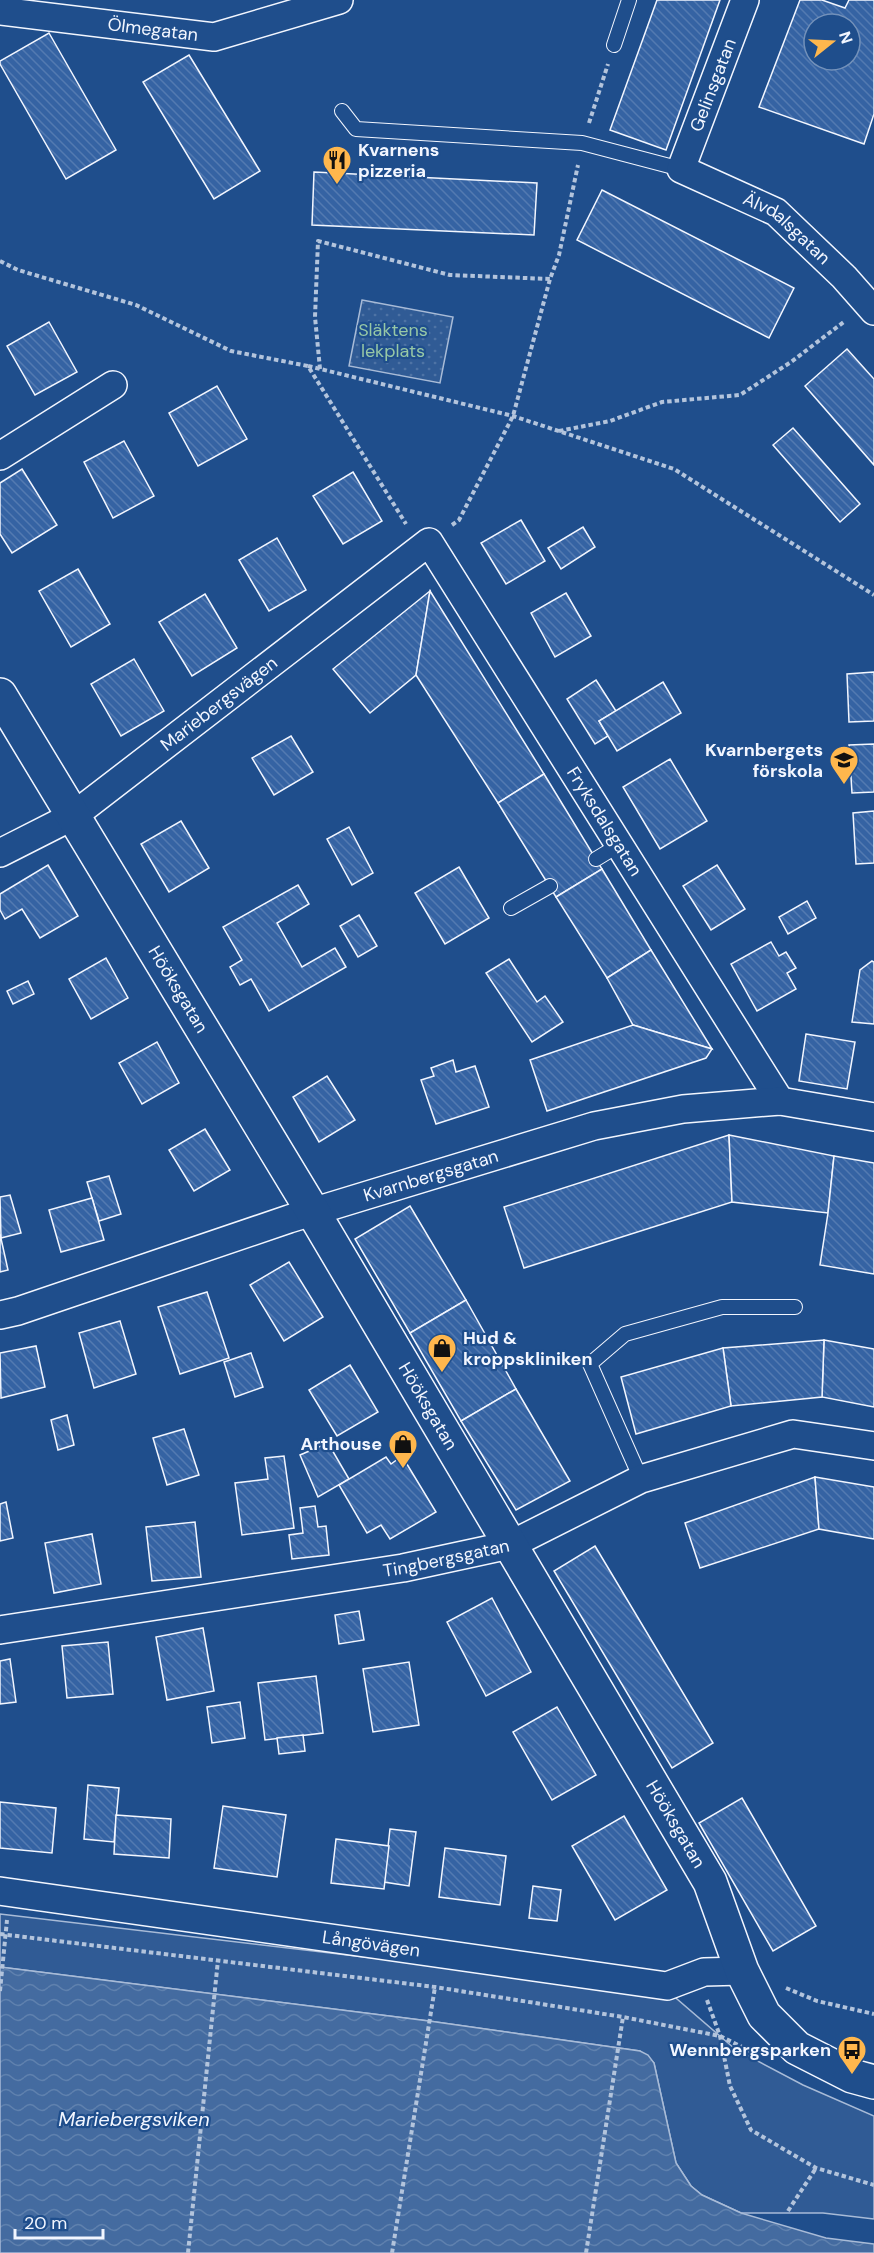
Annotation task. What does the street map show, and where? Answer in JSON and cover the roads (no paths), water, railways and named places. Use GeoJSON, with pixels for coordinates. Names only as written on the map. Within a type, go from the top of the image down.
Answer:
{"type":"FeatureCollection","features":[{"type":"Feature","properties":{"kind":"street","name":"Ölmegatan"},"geometry":{"type":"LineString","coordinates":[[0,11],[214,37],[339,0]]}},
{"type":"Feature","properties":{"kind":"street","name":"Gelinsgatan"},"geometry":{"type":"LineString","coordinates":[[681,169],[745,0]]}},
{"type":"Feature","properties":{"kind":"street","name":"Älvdalsgatan"},"geometry":{"type":"LineString","coordinates":[[681,169],[776,212],[844,277],[870,307]]}},
{"type":"Feature","properties":{"kind":"street"},"geometry":{"type":"LineString","coordinates":[[0,456],[113,385]]}},
{"type":"Feature","properties":{"kind":"street","name":"Mariebergsvägen"},"geometry":{"type":"LineString","coordinates":[[0,853],[73,816],[429,542]]}},
{"type":"Feature","properties":{"kind":"street","name":"Fryksdalsgatan"},"geometry":{"type":"LineString","coordinates":[[429,542],[780,1101]]}},
{"type":"Feature","properties":{"kind":"street","name":"Hööksgatan"},"geometry":{"type":"LineString","coordinates":[[0,695],[313,1212],[710,1882],[742,1971],[764,2015],[797,2048],[852,2076],[874,2082]]}},
{"type":"Feature","properties":{"kind":"street","name":"Kvarnbergsgatan"},"geometry":{"type":"LineString","coordinates":[[0,1315],[18,1311],[313,1212],[594,1126],[683,1109],[780,1101],[874,1118]]}},
{"type":"Feature","properties":{"kind":"street","name":"Tingbergsgatan"},"geometry":{"type":"LineString","coordinates":[[0,1630],[403,1568],[510,1545],[641,1479],[793,1434],[874,1446]]}},
{"type":"Feature","properties":{"kind":"street","name":"Långövägen"},"geometry":{"type":"LineString","coordinates":[[0,1891],[667,1986],[704,1972],[742,1971]]}},
{"type":"Feature","properties":{"kind":"lane"},"geometry":{"type":"LineString","coordinates":[[615,45],[629,0]]}},
{"type":"Feature","properties":{"kind":"lane"},"geometry":{"type":"LineString","coordinates":[[342,111],[356,129],[582,143],[681,169]]}},
{"type":"Feature","properties":{"kind":"lane"},"geometry":{"type":"LineString","coordinates":[[596,859],[619,845]]}},
{"type":"Feature","properties":{"kind":"lane"},"geometry":{"type":"LineString","coordinates":[[512,908],[549,886]]}},
{"type":"Feature","properties":{"kind":"lane"},"geometry":{"type":"LineString","coordinates":[[641,1479],[590,1364],[625,1334],[722,1307],[795,1307]]}},
{"type":"Feature","properties":{"kind":"water","name":"Mariebergsviken"},"geometry":{"type":"Polygon","coordinates":[[[0,1967],[429,2021],[640,2051],[648,2055],[654,2063],[676,2163],[691,2186],[702,2195],[741,2213],[826,2238],[874,2244],[874,2253],[0,2253],[0,1967]]]}},
{"type":"Feature","properties":{"kind":"place","name":"Kvarnens pizzeria"},"geometry":{"type":"Point","coordinates":[337,186]}},
{"type":"Feature","properties":{"kind":"place","name":"Kvarnbergets förskola"},"geometry":{"type":"Point","coordinates":[844,786]}},
{"type":"Feature","properties":{"kind":"place","name":"Hud & kroppskliniken"},"geometry":{"type":"Point","coordinates":[442,1374]}},
{"type":"Feature","properties":{"kind":"place","name":"Arthouse"},"geometry":{"type":"Point","coordinates":[403,1470]}},
{"type":"Feature","properties":{"kind":"place","name":"Wennbergsparken"},"geometry":{"type":"Point","coordinates":[852,2076]}},
{"type":"Feature","properties":{"kind":"park label","name":"Släktens lekplats"},"geometry":{"type":"Point","coordinates":[393,340]}}]}
